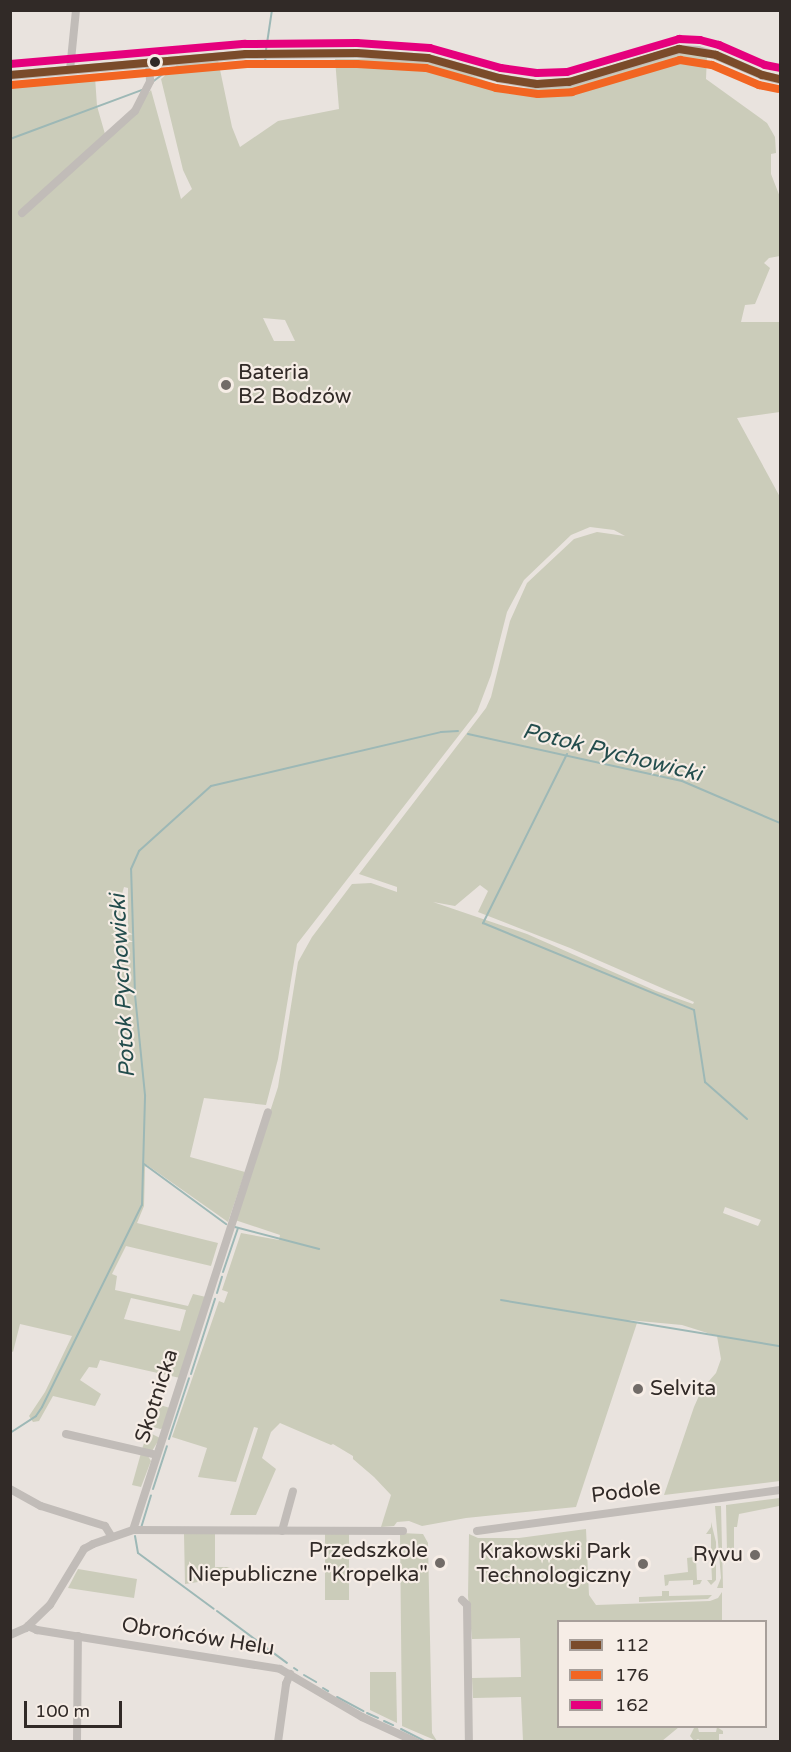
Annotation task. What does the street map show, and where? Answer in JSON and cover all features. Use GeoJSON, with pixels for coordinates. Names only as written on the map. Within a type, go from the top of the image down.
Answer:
{"type":"FeatureCollection","features":[{"type":"Feature","properties":{"kind":"street"},"geometry":{"type":"LineString","coordinates":[[70,70],[76,10]]}},
{"type":"Feature","properties":{"kind":"street"},"geometry":{"type":"LineString","coordinates":[[10,75],[290,52],[428,57],[507,80],[537,84],[569,82],[679,50],[698,50],[762,75],[780,79]]}},
{"type":"Feature","properties":{"kind":"street"},"geometry":{"type":"LineString","coordinates":[[22,213],[135,111],[150,81],[149,62]]}},
{"type":"Feature","properties":{"kind":"street","name":"Skotnicka"},"geometry":{"type":"LineString","coordinates":[[133,1530],[268,1112]]}},
{"type":"Feature","properties":{"kind":"street"},"geometry":{"type":"LineString","coordinates":[[66,1434],[156,1455]]}},
{"type":"Feature","properties":{"kind":"street"},"geometry":{"type":"LineString","coordinates":[[10,1489],[41,1506],[105,1526],[112,1537]]}},
{"type":"Feature","properties":{"kind":"street","name":"Podole"},"geometry":{"type":"LineString","coordinates":[[477,1531],[780,1490]]}},
{"type":"Feature","properties":{"kind":"street"},"geometry":{"type":"LineString","coordinates":[[282,1531],[293,1491]]}},
{"type":"Feature","properties":{"kind":"street"},"geometry":{"type":"LineString","coordinates":[[10,1635],[28,1626],[52,1603],[84,1549],[133,1530],[403,1531]]}},
{"type":"Feature","properties":{"kind":"street"},"geometry":{"type":"LineString","coordinates":[[462,1600],[467,1605],[469,1742]]}},
{"type":"Feature","properties":{"kind":"street","name":"Obrońców Helu"},"geometry":{"type":"LineString","coordinates":[[28,1626],[279,1668],[362,1717],[416,1742]]}},
{"type":"Feature","properties":{"kind":"street"},"geometry":{"type":"LineString","coordinates":[[76,1742],[78,1636]]}},
{"type":"Feature","properties":{"kind":"street"},"geometry":{"type":"LineString","coordinates":[[278,1742],[286,1684],[290,1674]]}},
{"type":"Feature","properties":{"kind":"green space"},"geometry":{"type":"Polygon","coordinates":[[[677,53],[707,56],[706,79],[767,123],[775,137],[776,153],[771,154],[771,174],[780,197],[780,256],[769,258],[764,263],[770,268],[755,304],[745,305],[741,322],[780,322],[780,412],[737,418],[780,497],[780,1481],[664,1495],[694,1407],[702,1389],[716,1373],[721,1359],[717,1336],[682,1325],[628,1320],[637,1323],[576,1507],[466,1518],[422,1526],[409,1521],[397,1522],[394,1526],[381,1527],[391,1495],[374,1477],[353,1459],[353,1456],[333,1444],[280,1423],[271,1432],[262,1458],[276,1469],[256,1515],[230,1515],[258,1428],[254,1427],[236,1482],[198,1477],[207,1448],[172,1437],[219,1301],[224,1303],[228,1292],[222,1290],[241,1233],[279,1240],[280,1235],[235,1220],[278,1087],[298,962],[312,937],[352,884],[371,883],[397,892],[397,887],[359,874],[486,708],[491,697],[510,621],[527,583],[574,539],[597,532],[625,536],[614,530],[590,527],[571,535],[524,580],[507,612],[491,675],[477,712],[297,944],[278,1059],[266,1105],[204,1098],[190,1157],[245,1172],[228,1222],[147,1165],[145,1167],[144,1206],[137,1223],[218,1243],[211,1266],[126,1246],[112,1274],[117,1276],[115,1290],[188,1306],[193,1294],[206,1297],[180,1378],[100,1360],[97,1368],[89,1367],[80,1380],[101,1394],[95,1406],[53,1396],[39,1421],[33,1422],[29,1416],[45,1392],[72,1336],[20,1324],[13,1352],[11,1351],[11,83],[95,77],[97,106],[105,134],[114,130],[151,90],[181,199],[192,189],[183,170],[161,79],[178,64],[218,60],[232,127],[240,147],[278,121],[339,109],[335,59],[414,59],[513,88],[566,86],[677,53]],[[263,318],[274,341],[295,341],[285,320],[263,318]],[[480,885],[455,906],[433,902],[527,934],[656,991],[693,1004],[694,1002],[570,948],[478,912],[488,891],[480,885]],[[124,887],[119,905],[125,935],[128,935],[128,888],[124,887]],[[725,1207],[723,1213],[758,1226],[761,1220],[725,1207]],[[131,1298],[124,1319],[180,1331],[186,1310],[131,1298]]]}},
{"type":"Feature","properties":{"kind":"green space"},"geometry":{"type":"Polygon","coordinates":[[[157,1404],[170,1408],[164,1428],[160,1429],[150,1426],[157,1404]]]}},
{"type":"Feature","properties":{"kind":"green space"},"geometry":{"type":"Polygon","coordinates":[[[148,1432],[160,1438],[152,1451],[142,1449],[148,1432]]]}},
{"type":"Feature","properties":{"kind":"green space"},"geometry":{"type":"Polygon","coordinates":[[[141,1453],[148,1456],[151,1461],[141,1487],[132,1485],[141,1453]]]}},
{"type":"Feature","properties":{"kind":"green space"},"geometry":{"type":"Polygon","coordinates":[[[780,1498],[779,1506],[739,1514],[737,1527],[734,1527],[734,1551],[727,1551],[726,1505],[780,1498]]]}},
{"type":"Feature","properties":{"kind":"green space"},"geometry":{"type":"Polygon","coordinates":[[[715,1506],[721,1506],[723,1588],[717,1588],[721,1578],[715,1506]]]}},
{"type":"Feature","properties":{"kind":"green space"},"geometry":{"type":"Polygon","coordinates":[[[711,1522],[716,1542],[716,1580],[711,1585],[707,1580],[712,1580],[711,1558],[706,1557],[706,1550],[711,1549],[711,1534],[706,1534],[711,1527],[711,1522]]]}},
{"type":"Feature","properties":{"kind":"green space"},"geometry":{"type":"Polygon","coordinates":[[[586,1529],[589,1595],[596,1605],[710,1601],[718,1598],[722,1592],[722,1620],[557,1620],[557,1728],[678,1728],[662,1741],[523,1741],[521,1697],[473,1698],[472,1678],[521,1677],[520,1638],[472,1639],[468,1596],[469,1534],[478,1538],[519,1538],[586,1529]]]}},
{"type":"Feature","properties":{"kind":"green space"},"geometry":{"type":"Polygon","coordinates":[[[400,1533],[423,1534],[428,1543],[432,1733],[437,1741],[402,1726],[400,1533]]]}},
{"type":"Feature","properties":{"kind":"green space"},"geometry":{"type":"Polygon","coordinates":[[[184,1534],[215,1534],[215,1567],[230,1567],[215,1573],[211,1580],[185,1584],[184,1534]]]}},
{"type":"Feature","properties":{"kind":"green space"},"geometry":{"type":"Polygon","coordinates":[[[325,1534],[349,1534],[349,1600],[325,1600],[325,1534]]]}},
{"type":"Feature","properties":{"kind":"green space"},"geometry":{"type":"Polygon","coordinates":[[[701,1556],[696,1558],[697,1580],[702,1580],[700,1584],[693,1585],[693,1580],[669,1581],[665,1586],[664,1575],[688,1572],[687,1558],[701,1556]]]}},
{"type":"Feature","properties":{"kind":"green space"},"geometry":{"type":"Polygon","coordinates":[[[78,1569],[137,1579],[134,1598],[68,1588],[78,1569]]]}},
{"type":"Feature","properties":{"kind":"green space"},"geometry":{"type":"Polygon","coordinates":[[[662,1591],[669,1591],[669,1596],[712,1595],[708,1599],[639,1602],[639,1597],[662,1596],[662,1591]]]}},
{"type":"Feature","properties":{"kind":"green space"},"geometry":{"type":"Polygon","coordinates":[[[370,1672],[396,1672],[397,1723],[370,1710],[370,1672]]]}},
{"type":"Feature","properties":{"kind":"green space"},"geometry":{"type":"Polygon","coordinates":[[[694,1728],[698,1728],[699,1732],[716,1732],[717,1728],[723,1731],[723,1734],[719,1734],[719,1741],[698,1739],[694,1741],[690,1736],[694,1728]]]}},
{"type":"Feature","properties":{"kind":"waterway"},"geometry":{"type":"LineString","coordinates":[[266,50],[272,10]]}},
{"type":"Feature","properties":{"kind":"waterway"},"geometry":{"type":"LineString","coordinates":[[151,83],[171,68],[265,61],[266,56]]}},
{"type":"Feature","properties":{"kind":"waterway"},"geometry":{"type":"LineString","coordinates":[[10,139],[142,90]]}},
{"type":"Feature","properties":{"kind":"waterway","name":"Potok Pychowicki"},"geometry":{"type":"LineString","coordinates":[[10,1433],[36,1416],[42,1407],[142,1205],[145,1095],[135,994],[131,869],[139,851],[211,786],[441,732],[458,731]]}},
{"type":"Feature","properties":{"kind":"waterway","name":"Potok Pychowicki"},"geometry":{"type":"LineString","coordinates":[[468,734],[682,781],[780,823]]}},
{"type":"Feature","properties":{"kind":"waterway"},"geometry":{"type":"LineString","coordinates":[[567,754],[483,923],[694,1010],[705,1082],[747,1119]]}},
{"type":"Feature","properties":{"kind":"waterway"},"geometry":{"type":"LineString","coordinates":[[144,1164],[226,1224]]}},
{"type":"Feature","properties":{"kind":"waterway"},"geometry":{"type":"LineString","coordinates":[[235,1227],[319,1249]]}},
{"type":"Feature","properties":{"kind":"waterway"},"geometry":{"type":"LineString","coordinates":[[223,1272],[238,1228]]}},
{"type":"Feature","properties":{"kind":"waterway"},"geometry":{"type":"LineString","coordinates":[[217,1293],[222,1277]]}},
{"type":"Feature","properties":{"kind":"waterway"},"geometry":{"type":"LineString","coordinates":[[191,1374],[215,1299]]}},
{"type":"Feature","properties":{"kind":"waterway"},"geometry":{"type":"LineString","coordinates":[[501,1300],[780,1346]]}},
{"type":"Feature","properties":{"kind":"waterway"},"geometry":{"type":"LineString","coordinates":[[169,1439],[189,1378]]}},
{"type":"Feature","properties":{"kind":"waterway"},"geometry":{"type":"LineString","coordinates":[[153,1489],[167,1446]]}},
{"type":"Feature","properties":{"kind":"waterway"},"geometry":{"type":"LineString","coordinates":[[141,1528],[151,1496]]}},
{"type":"Feature","properties":{"kind":"waterway"},"geometry":{"type":"LineString","coordinates":[[135,1536],[138,1553],[214,1609]]}},
{"type":"Feature","properties":{"kind":"waterway"},"geometry":{"type":"LineString","coordinates":[[217,1611],[287,1663]]}},
{"type":"Feature","properties":{"kind":"waterway"},"geometry":{"type":"LineString","coordinates":[[304,1675],[316,1682]]}},
{"type":"Feature","properties":{"kind":"waterway"},"geometry":{"type":"LineString","coordinates":[[323,1688],[328,1691]]}},
{"type":"Feature","properties":{"kind":"waterway"},"geometry":{"type":"LineString","coordinates":[[337,1697],[363,1711]]}},
{"type":"Feature","properties":{"kind":"waterway"},"geometry":{"type":"LineString","coordinates":[[367,1713],[378,1718]]}},
{"type":"Feature","properties":{"kind":"waterway"},"geometry":{"type":"LineString","coordinates":[[384,1721],[393,1725]]}},
{"type":"Feature","properties":{"kind":"waterway"},"geometry":{"type":"LineString","coordinates":[[401,1729],[427,1742]]}},
{"type":"Feature","properties":{"kind":"transit line","name":"162"},"geometry":{"type":"LineString","coordinates":[[10,64],[245,44],[357,43],[430,48],[501,68],[537,73],[567,72],[679,39],[700,40],[719,45],[765,65],[780,68]]}},
{"type":"Feature","properties":{"kind":"transit line","name":"112"},"geometry":{"type":"LineString","coordinates":[[10,75],[246,54],[357,53],[428,58],[499,78],[537,84],[569,82],[679,49],[716,55],[762,75],[780,79]]}},
{"type":"Feature","properties":{"kind":"transit line","name":"176"},"geometry":{"type":"LineString","coordinates":[[11,85],[247,64],[357,64],[426,68],[496,88],[538,94],[572,92],[680,60],[712,65],[759,85],[778,89]]}},
{"type":"Feature","properties":{"kind":"place","name":"Bateria B2 Bodzów"},"geometry":{"type":"Point","coordinates":[226,385]}},
{"type":"Feature","properties":{"kind":"place","name":"Selvita"},"geometry":{"type":"Point","coordinates":[638,1389]}},
{"type":"Feature","properties":{"kind":"place","name":"Ryvu"},"geometry":{"type":"Point","coordinates":[755,1555]}},
{"type":"Feature","properties":{"kind":"place","name":"Przedszkole Niepubliczne \"Kropelka\""},"geometry":{"type":"Point","coordinates":[440,1563]}},
{"type":"Feature","properties":{"kind":"place","name":"Krakowski Park Technologiczny"},"geometry":{"type":"Point","coordinates":[643,1564]}}]}
